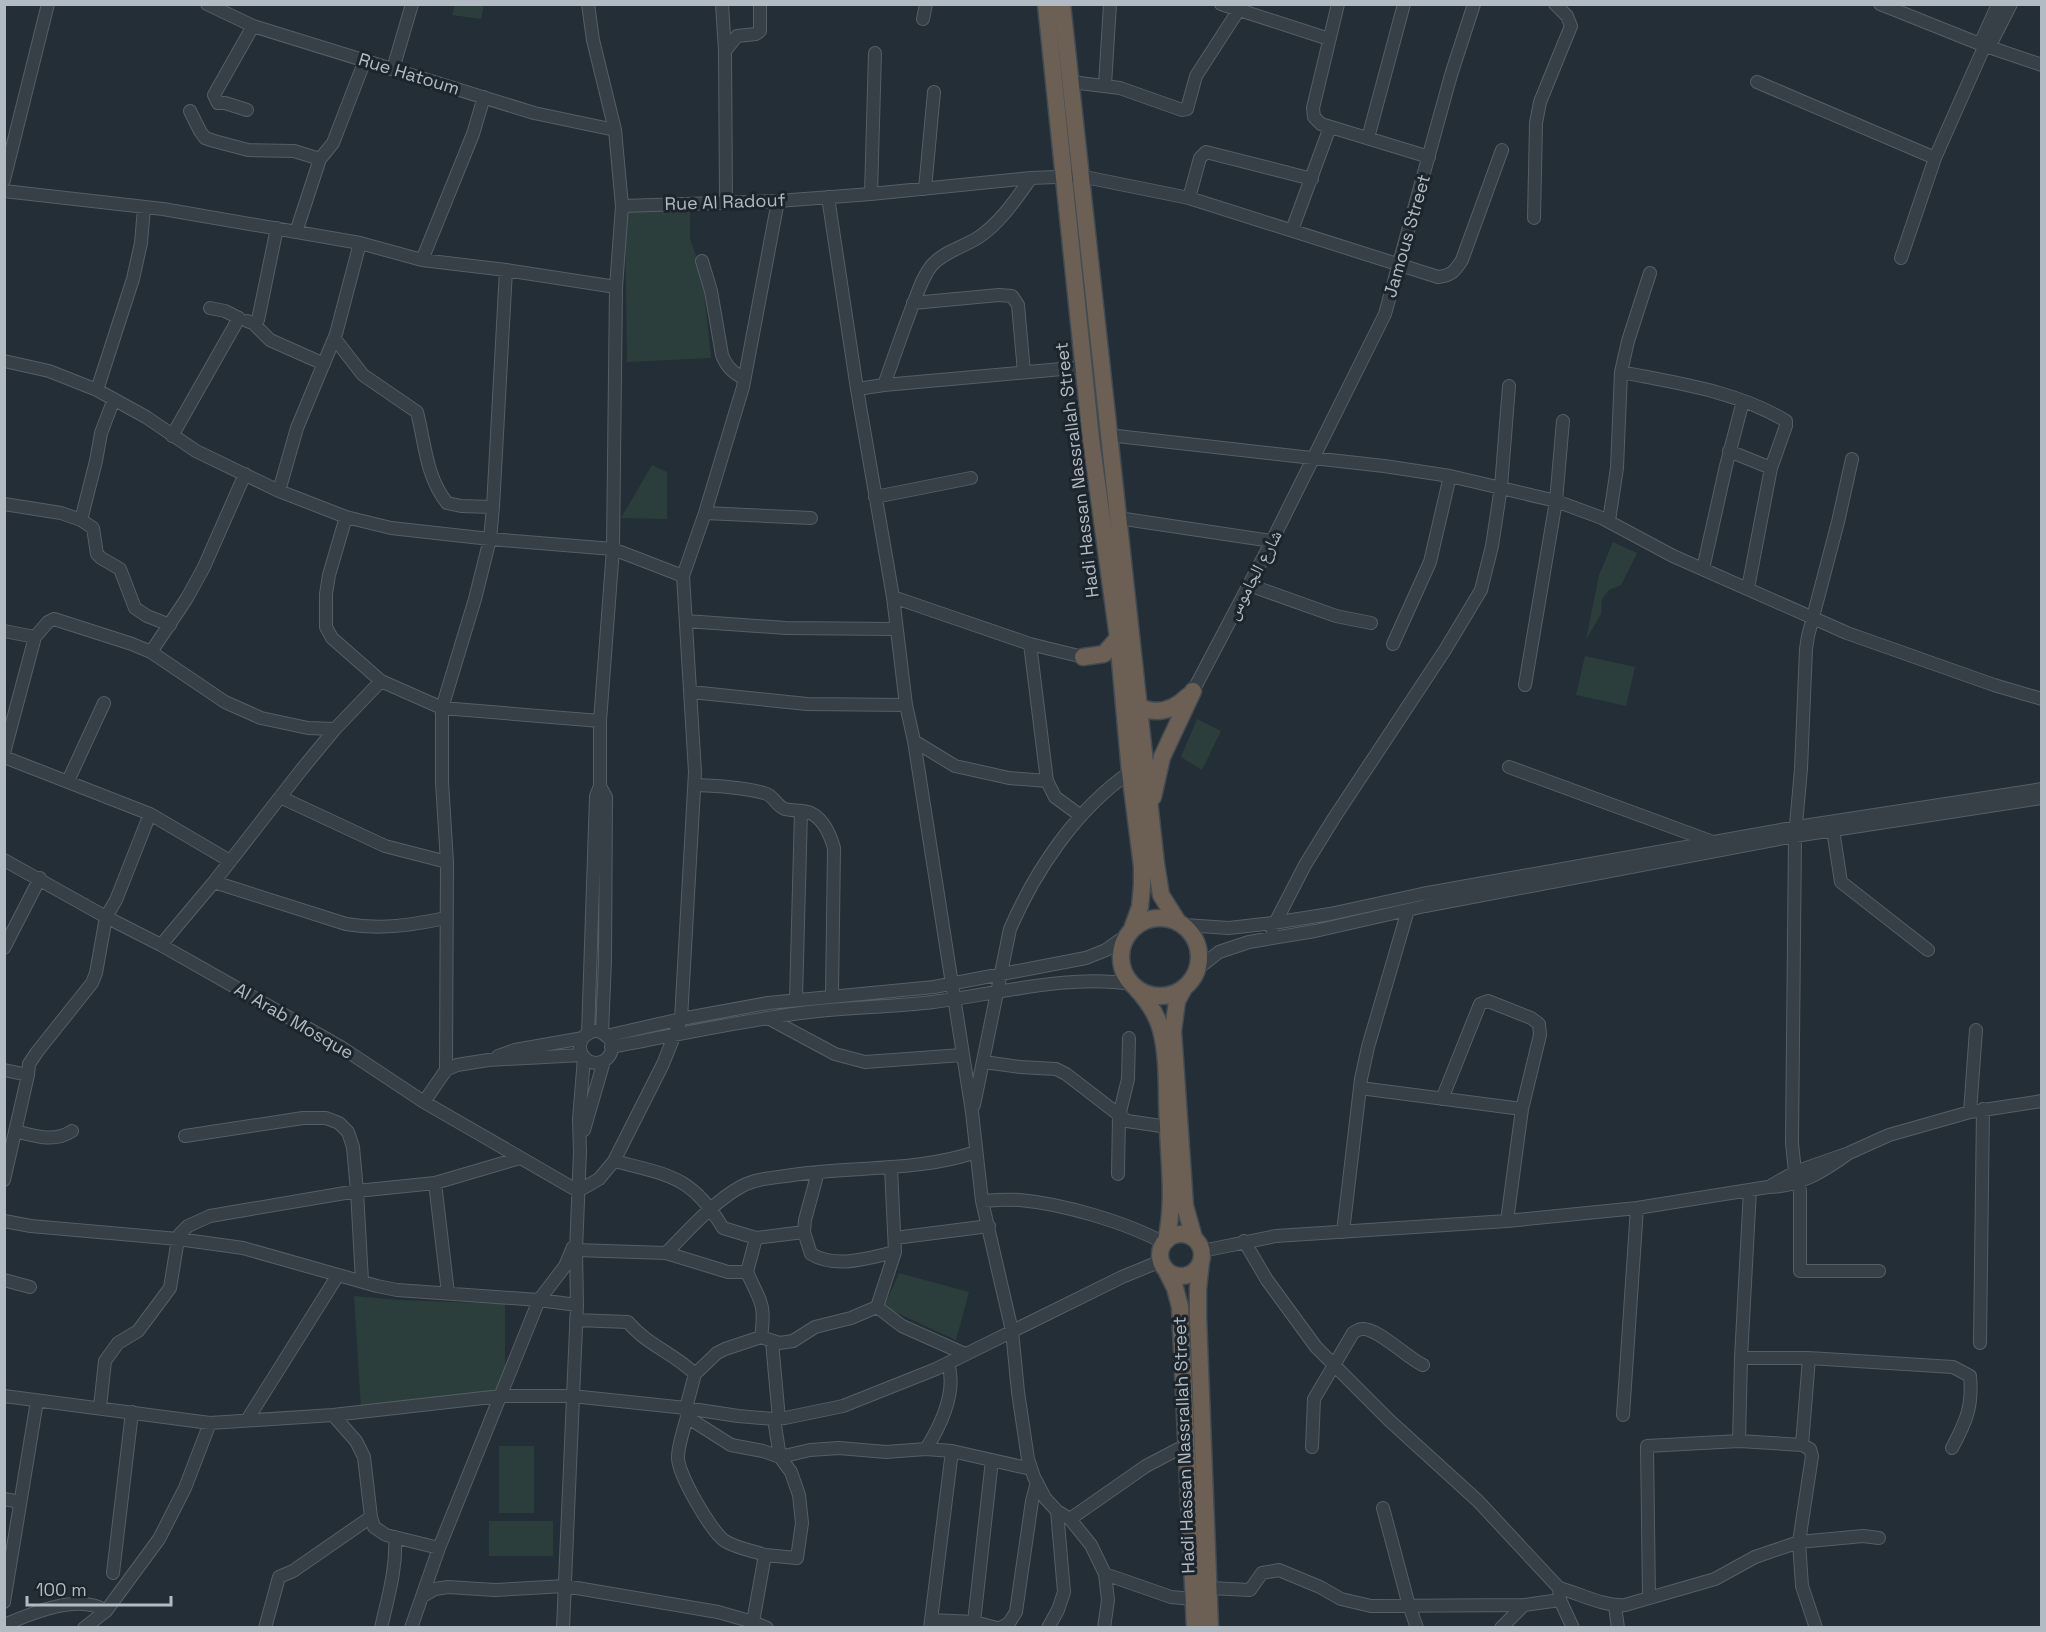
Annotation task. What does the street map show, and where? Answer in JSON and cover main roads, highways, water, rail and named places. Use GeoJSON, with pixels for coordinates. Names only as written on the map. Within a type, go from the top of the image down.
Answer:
{"type":"FeatureCollection","features":[{"type":"Feature","properties":{"kind":"highway","name":"Hadi Hassan Nassrallah Street"},"geometry":{"type":"LineString","coordinates":[[1046,4],[1073,176],[1108,435],[1159,886],[1164,901],[1181,923]]}},
{"type":"Feature","properties":{"kind":"highway","name":"Hadi Hassan Nassrallah Street"},"geometry":{"type":"LineString","coordinates":[[1062,4],[1071,81],[1073,176],[1084,366],[1118,638],[1142,885],[1140,907],[1130,932]]}},
{"type":"Feature","properties":{"kind":"highway"},"geometry":{"type":"LineString","coordinates":[[1118,638],[1104,654],[1083,657],[1122,675]]}},
{"type":"Feature","properties":{"kind":"highway"},"geometry":{"type":"LineString","coordinates":[[1138,706],[1151,711],[1165,711],[1181,702],[1193,691],[1162,757],[1150,816]]}},
{"type":"Feature","properties":{"kind":"highway"},"geometry":{"type":"LineString","coordinates":[[1134,986],[1148,994],[1163,996],[1184,988],[1193,979],[1199,960],[1198,947],[1192,934],[1181,923],[1166,918],[1154,918],[1142,922],[1130,932],[1122,947],[1121,961],[1124,973],[1134,986],[1152,1009],[1161,1031],[1167,1079],[1172,1202],[1165,1242],[1160,1252],[1163,1266],[1175,1275],[1186,1276],[1196,1270],[1199,1250],[1188,1235],[1178,1234],[1165,1242]]}},
{"type":"Feature","properties":{"kind":"highway","name":"Hadi Hassan Nassrallah Street"},"geometry":{"type":"LineString","coordinates":[[1184,988],[1177,1001],[1173,1031],[1185,1206],[1199,1250],[1198,1317],[1210,1628]]}},
{"type":"Feature","properties":{"kind":"highway","name":"Hadi Hassan Nassrallah Street"},"geometry":{"type":"LineString","coordinates":[[1163,1266],[1175,1287],[1179,1307],[1195,1628]]}}]}
